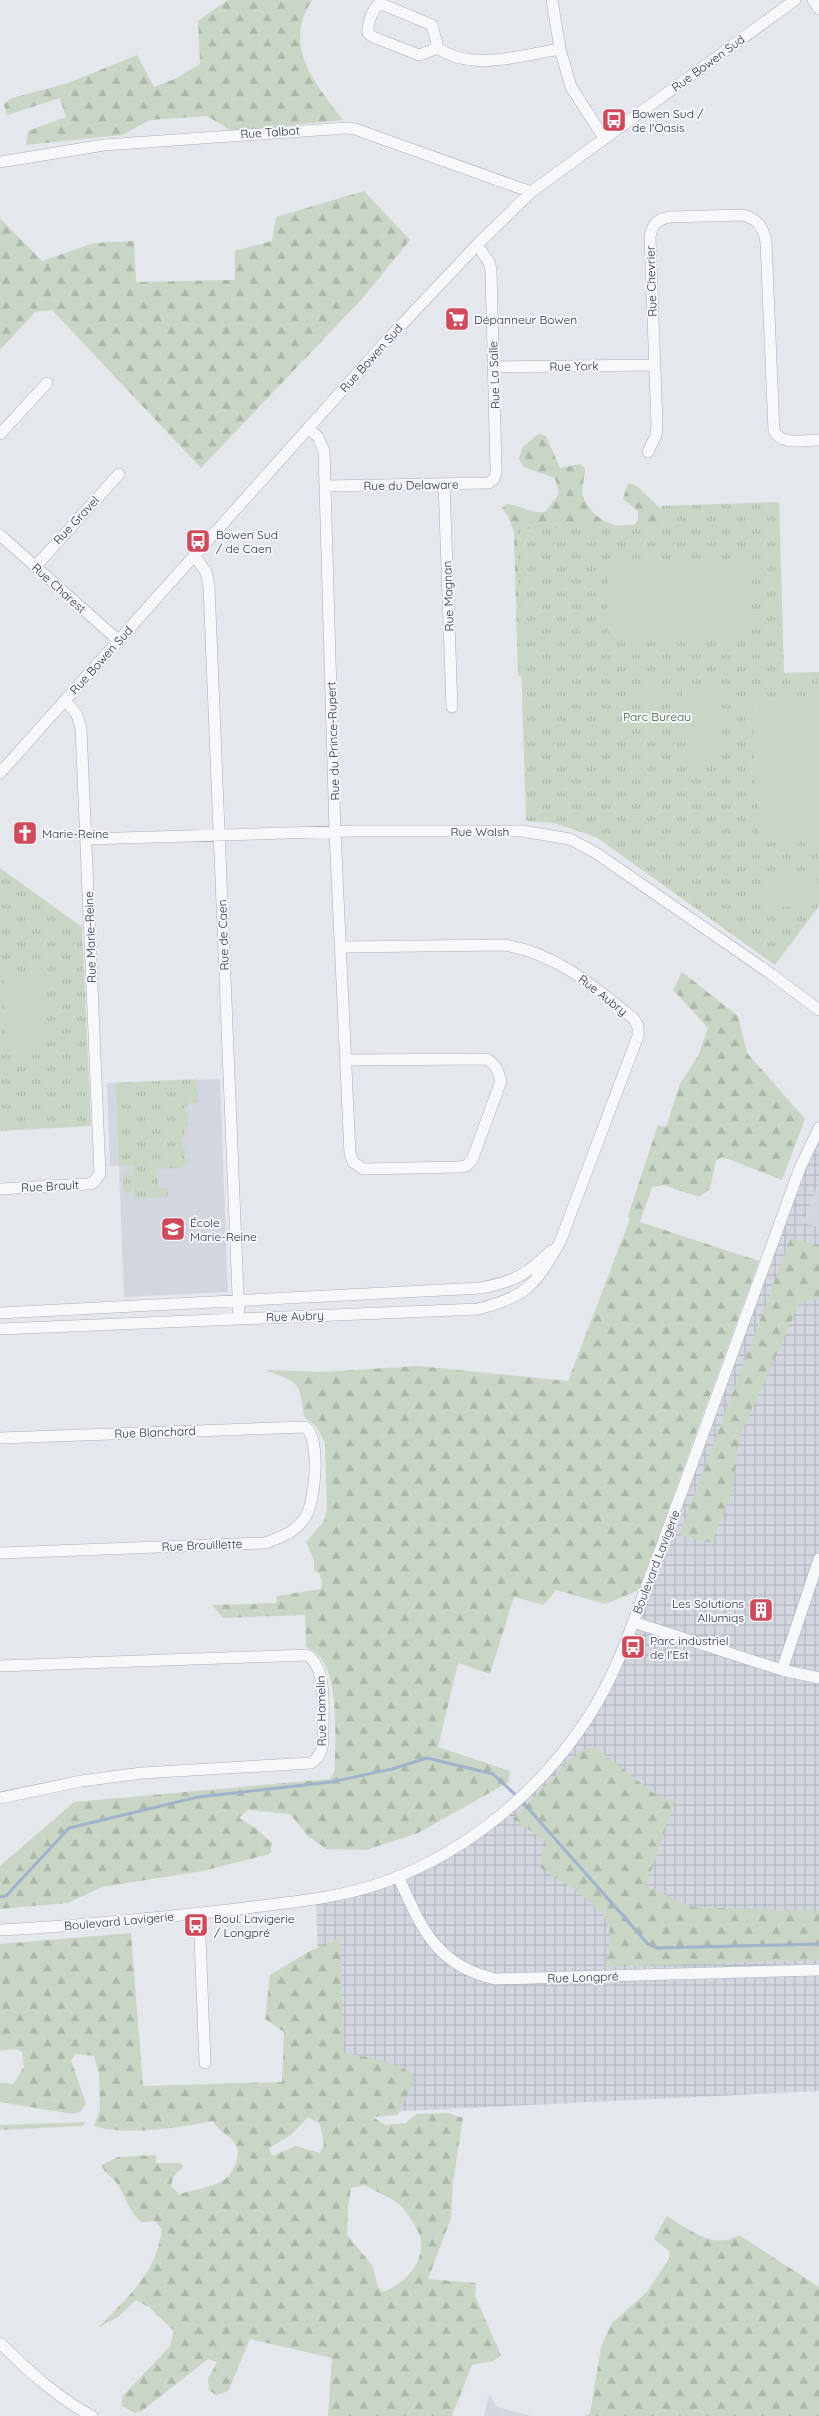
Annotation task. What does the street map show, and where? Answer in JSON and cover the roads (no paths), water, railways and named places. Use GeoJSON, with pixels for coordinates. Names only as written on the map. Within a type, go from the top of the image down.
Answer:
{"type":"FeatureCollection","features":[{"type":"Feature","properties":{"kind":"street"},"geometry":{"type":"LineString","coordinates":[[552,0],[560,49],[571,87],[604,138]]}},
{"type":"Feature","properties":{"kind":"street","name":"Rue Bowen Sud"},"geometry":{"type":"LineString","coordinates":[[0,773],[308,428],[477,245],[531,192],[795,0]]}},
{"type":"Feature","properties":{"kind":"street"},"geometry":{"type":"LineString","coordinates":[[813,0],[819,9]]}},
{"type":"Feature","properties":{"kind":"street"},"geometry":{"type":"LineString","coordinates":[[438,48],[419,54],[372,37],[368,33],[367,27],[375,8],[378,5],[384,4],[432,25],[438,48],[454,58],[488,60],[560,49]]}},
{"type":"Feature","properties":{"kind":"street","name":"Rue Talbot"},"geometry":{"type":"LineString","coordinates":[[0,162],[104,145],[346,128],[364,132],[531,192]]}},
{"type":"Feature","properties":{"kind":"street","name":"Rue Chevrier"},"geometry":{"type":"LineString","coordinates":[[648,452],[656,435],[657,425],[650,237],[651,229],[662,218],[670,217],[743,215],[752,217],[764,230],[773,424],[777,436],[787,440],[819,440]]}},
{"type":"Feature","properties":{"kind":"street","name":"Rue La Salle"},"geometry":{"type":"LineString","coordinates":[[477,245],[489,262],[491,270],[496,472],[494,479]]}},
{"type":"Feature","properties":{"kind":"street","name":"Rue York"},"geometry":{"type":"LineString","coordinates":[[494,367],[654,365]]}},
{"type":"Feature","properties":{"kind":"street"},"geometry":{"type":"LineString","coordinates":[[0,434],[47,382]]}},
{"type":"Feature","properties":{"kind":"street","name":"Rue du Prince-Rupert"},"geometry":{"type":"LineString","coordinates":[[308,428],[322,444],[325,486],[336,832],[350,1154],[353,1162],[363,1169],[458,1167],[466,1166],[472,1160],[500,1081],[498,1070],[494,1063],[487,1059],[347,1060]]}},
{"type":"Feature","properties":{"kind":"street","name":"Rue Gravel"},"geometry":{"type":"LineString","coordinates":[[35,567],[119,474]]}},
{"type":"Feature","properties":{"kind":"street","name":"Rue du Delaware"},"geometry":{"type":"LineString","coordinates":[[325,486],[489,483],[494,479]]}},
{"type":"Feature","properties":{"kind":"street","name":"Rue Magnan"},"geometry":{"type":"LineString","coordinates":[[444,484],[452,707]]}},
{"type":"Feature","properties":{"kind":"street","name":"Rue Charest"},"geometry":{"type":"LineString","coordinates":[[0,535],[118,641]]}},
{"type":"Feature","properties":{"kind":"street","name":"Rue de Caen"},"geometry":{"type":"LineString","coordinates":[[194,555],[206,572],[209,586],[239,1319]]}},
{"type":"Feature","properties":{"kind":"street","name":"Rue Marie-Reine"},"geometry":{"type":"LineString","coordinates":[[65,700],[77,715],[81,728],[101,1158],[100,1174],[97,1179]]}},
{"type":"Feature","properties":{"kind":"street","name":"Rue Walsh"},"geometry":{"type":"LineString","coordinates":[[87,839],[219,834],[522,831],[570,839],[604,859],[771,974],[819,1010]]}},
{"type":"Feature","properties":{"kind":"street","name":"Rue Aubry"},"geometry":{"type":"LineString","coordinates":[[0,1329],[478,1309],[504,1303],[520,1295],[543,1271],[560,1242],[638,1036],[638,1027],[634,1020],[589,982],[541,954],[525,948],[504,945],[341,947]]}},
{"type":"Feature","properties":{"kind":"street","name":"Boulevard Lavigerie"},"geometry":{"type":"LineString","coordinates":[[0,1930],[88,1924],[199,1913],[326,1898],[348,1893],[398,1876],[457,1845],[489,1824],[535,1784],[563,1753],[591,1714],[617,1663],[800,1168],[819,1128]]}},
{"type":"Feature","properties":{"kind":"street","name":"Rue Brault"},"geometry":{"type":"LineString","coordinates":[[0,1189],[88,1184],[97,1179]]}},
{"type":"Feature","properties":{"kind":"street","name":"Rue Aubry"},"geometry":{"type":"LineString","coordinates":[[0,1313],[481,1288],[508,1282],[530,1271],[560,1242]]}},
{"type":"Feature","properties":{"kind":"street","name":"Rue Blanchard"},"geometry":{"type":"LineString","coordinates":[[0,1438],[305,1427],[310,1430]]}},
{"type":"Feature","properties":{"kind":"street","name":"Rue Brouillette"},"geometry":{"type":"LineString","coordinates":[[0,1553],[265,1542],[289,1535],[305,1519],[311,1508],[315,1489],[310,1430]]}},
{"type":"Feature","properties":{"kind":"street"},"geometry":{"type":"LineString","coordinates":[[782,1670],[819,1559]]}},
{"type":"Feature","properties":{"kind":"street"},"geometry":{"type":"LineString","coordinates":[[633,1622],[782,1670],[819,1678]]}},
{"type":"Feature","properties":{"kind":"street","name":"Rue Hamelin"},"geometry":{"type":"LineString","coordinates":[[0,1666],[307,1655],[315,1659],[322,1675],[323,1741],[322,1751],[317,1759],[311,1763],[142,1773],[81,1781],[0,1798]]}},
{"type":"Feature","properties":{"kind":"street","name":"Rue Longpré"},"geometry":{"type":"LineString","coordinates":[[398,1876],[418,1919],[434,1945],[456,1964],[495,1979],[819,1970]]}},
{"type":"Feature","properties":{"kind":"street"},"geometry":{"type":"LineString","coordinates":[[199,1913],[205,2063]]}},
{"type":"Feature","properties":{"kind":"street"},"geometry":{"type":"LineString","coordinates":[[0,2343],[38,2381],[71,2405],[92,2416]]}},
{"type":"Feature","properties":{"kind":"waterway"},"geometry":{"type":"LineString","coordinates":[[0,1897],[6,1896],[69,1828],[198,1797],[331,1782],[392,1769],[427,1758],[493,1774],[519,1798],[648,1944],[657,1948],[819,1944]]}},
{"type":"Feature","properties":{"kind":"place","name":"Bowen Sud / de l'Oasis"},"geometry":{"type":"Point","coordinates":[614,120]}},
{"type":"Feature","properties":{"kind":"place","name":"Dépanneur Bowen"},"geometry":{"type":"Point","coordinates":[457,319]}},
{"type":"Feature","properties":{"kind":"place","name":"Bowen Sud / de Caen"},"geometry":{"type":"Point","coordinates":[198,541]}},
{"type":"Feature","properties":{"kind":"place","name":"Marie-Reine"},"geometry":{"type":"Point","coordinates":[25,833]}},
{"type":"Feature","properties":{"kind":"place","name":"École Marie-Reine"},"geometry":{"type":"Point","coordinates":[173,1229]}},
{"type":"Feature","properties":{"kind":"place","name":"Les Solutions Allumiqs"},"geometry":{"type":"Point","coordinates":[761,1610]}},
{"type":"Feature","properties":{"kind":"place","name":"Parc industriel de l'Est"},"geometry":{"type":"Point","coordinates":[633,1647]}},
{"type":"Feature","properties":{"kind":"place","name":"Boul. Lavigerie / Longpré"},"geometry":{"type":"Point","coordinates":[196,1925]}},
{"type":"Feature","properties":{"kind":"park label","name":"Parc Bureau"},"geometry":{"type":"Point","coordinates":[657,716]}}]}
